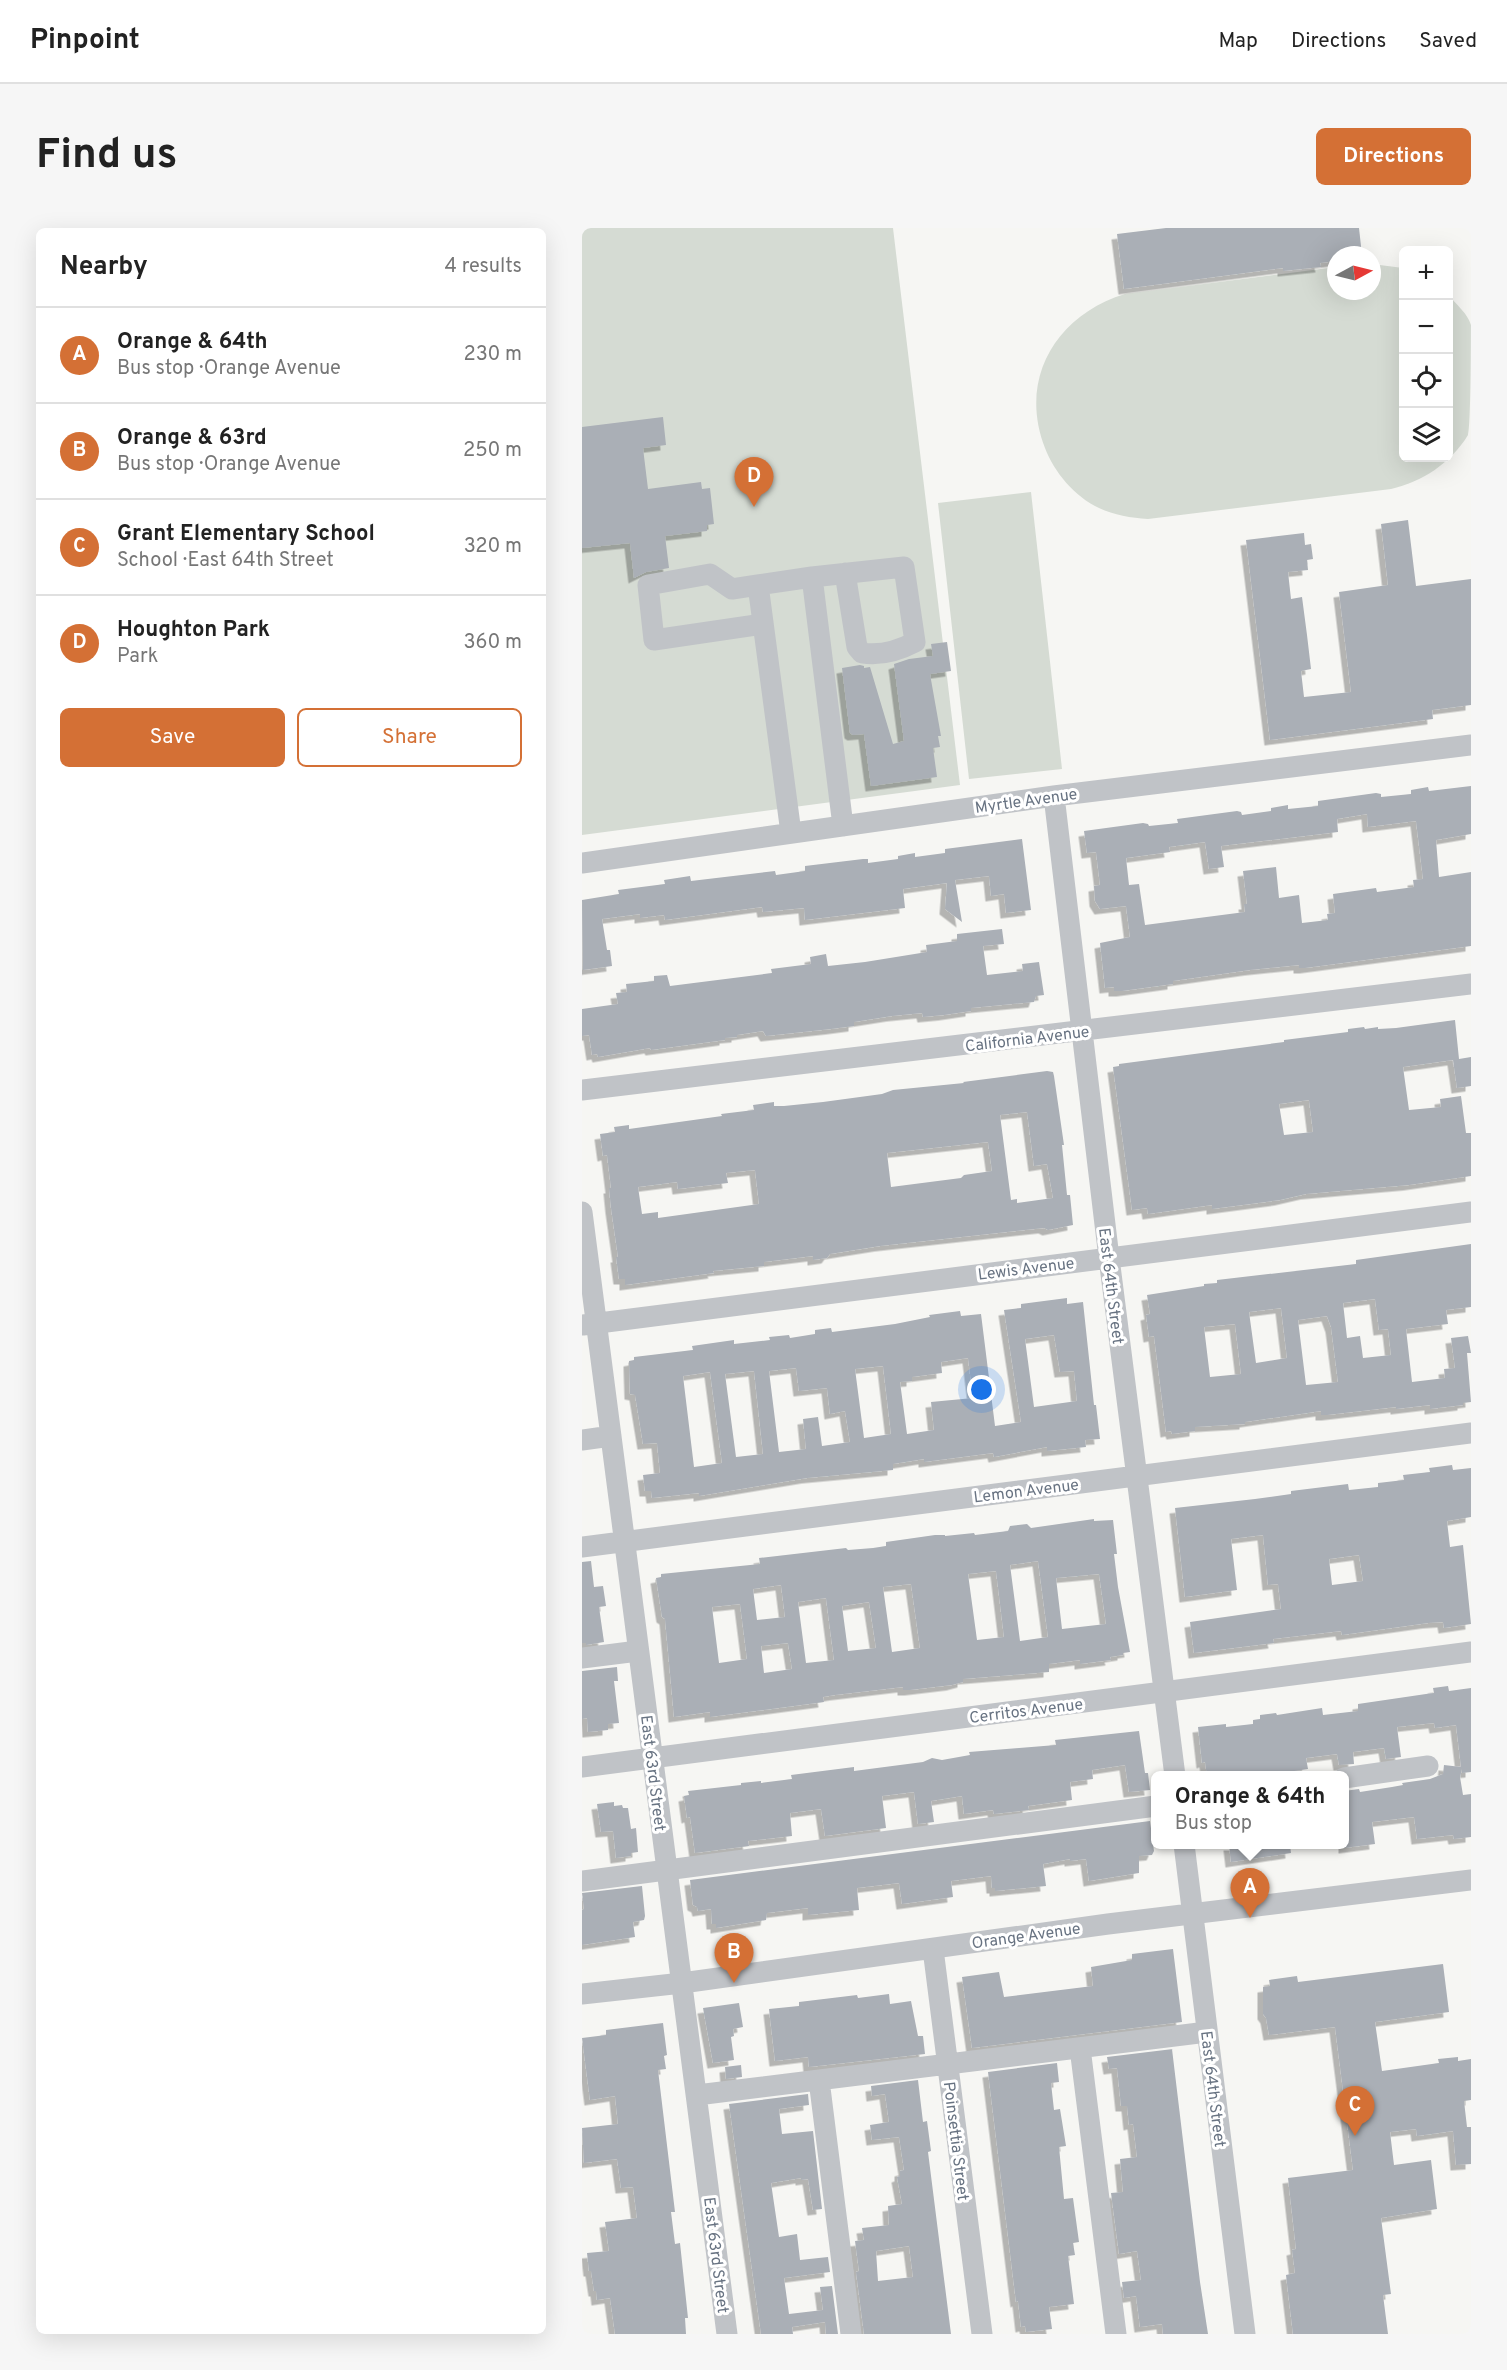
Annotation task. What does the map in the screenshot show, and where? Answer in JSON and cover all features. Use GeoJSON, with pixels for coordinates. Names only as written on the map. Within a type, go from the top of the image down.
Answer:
{"type":"FeatureCollection","features":[{"type":"Feature","properties":{"kind":"street"},"geometry":{"type":"LineString","coordinates":[[763,624],[654,640],[648,585],[711,574],[732,589],[812,577],[845,573],[904,567],[915,642],[894,651],[862,653],[857,647],[845,573]]}},
{"type":"Feature","properties":{"kind":"street"},"geometry":{"type":"LineString","coordinates":[[812,577],[843,826]]}},
{"type":"Feature","properties":{"kind":"street"},"geometry":{"type":"LineString","coordinates":[[758,585],[791,833]]}},
{"type":"Feature","properties":{"kind":"street","name":"Myrtle Avenue"},"geometry":{"type":"LineString","coordinates":[[582,863],[1054,796],[1471,745]]}},
{"type":"Feature","properties":{"kind":"street","name":"East 64th Street"},"geometry":{"type":"LineString","coordinates":[[1054,796],[1109,1258],[1174,1771]]}},
{"type":"Feature","properties":{"kind":"street","name":"California Avenue"},"geometry":{"type":"LineString","coordinates":[[582,1090],[1471,984]]}},
{"type":"Feature","properties":{"kind":"street","name":"East 63rd Street"},"geometry":{"type":"LineString","coordinates":[[582,1212],[589,1324],[611,1436],[727,2334]]}},
{"type":"Feature","properties":{"kind":"street","name":"Lewis Avenue"},"geometry":{"type":"LineString","coordinates":[[589,1324],[1471,1212]]}},
{"type":"Feature","properties":{"kind":"street","name":"Lemon Avenue"},"geometry":{"type":"LineString","coordinates":[[582,1547],[1471,1433]]}},
{"type":"Feature","properties":{"kind":"street"},"geometry":{"type":"LineString","coordinates":[[582,1440],[611,1436]]}},
{"type":"Feature","properties":{"kind":"street"},"geometry":{"type":"LineString","coordinates":[[582,1658],[638,1651]]}},
{"type":"Feature","properties":{"kind":"street","name":"Cerritos Avenue"},"geometry":{"type":"LineString","coordinates":[[582,1767],[1471,1653]]}},
{"type":"Feature","properties":{"kind":"street"},"geometry":{"type":"LineString","coordinates":[[1349,1777],[1428,1766]]}},
{"type":"Feature","properties":{"kind":"street"},"geometry":{"type":"LineString","coordinates":[[582,1881],[1151,1807]]}},
{"type":"Feature","properties":{"kind":"street","name":"East 64th Street"},"geometry":{"type":"LineString","coordinates":[[1185,1849],[1245,2334]]}},
{"type":"Feature","properties":{"kind":"street","name":"Orange Avenue"},"geometry":{"type":"LineString","coordinates":[[582,1994],[682,1983],[1193,1913],[1471,1880]]}},
{"type":"Feature","properties":{"kind":"street","name":"Poinsettia Street"},"geometry":{"type":"LineString","coordinates":[[933,1949],[982,2334]]}},
{"type":"Feature","properties":{"kind":"street"},"geometry":{"type":"LineString","coordinates":[[697,2095],[1207,2032]]}},
{"type":"Feature","properties":{"kind":"street"},"geometry":{"type":"LineString","coordinates":[[1080,2048],[1116,2334]]}},
{"type":"Feature","properties":{"kind":"street"},"geometry":{"type":"LineString","coordinates":[[819,2080],[851,2334]]}},
{"type":"Feature","properties":{"kind":"shaded area"},"geometry":{"type":"Polygon","coordinates":[[[582,228],[893,228],[960,785],[582,835],[582,228]]]}},
{"type":"Feature","properties":{"kind":"shaded area"},"geometry":{"type":"Polygon","coordinates":[[[1381,265],[1399,267],[1399,462],[1445,462],[1414,482],[1391,489],[1148,519],[1117,514],[1090,503],[1066,483],[1045,448],[1038,422],[1036,398],[1040,374],[1049,353],[1062,334],[1080,317],[1101,304],[1125,294],[1327,268],[1327,300],[1381,300],[1381,265]]]}},
{"type":"Feature","properties":{"kind":"shaded area"},"geometry":{"type":"Polygon","coordinates":[[[1453,300],[1465,313],[1471,325],[1469,428],[1468,435],[1453,454],[1453,300]]]}},
{"type":"Feature","properties":{"kind":"shaded area"},"geometry":{"type":"Polygon","coordinates":[[[1031,492],[1062,769],[969,779],[938,503],[1031,492]]]}},
{"type":"Feature","properties":{"kind":"building"},"geometry":{"type":"Polygon","coordinates":[[[1166,228],[1359,228],[1361,246],[1327,246],[1327,262],[1320,263],[1321,267],[1283,271],[1283,268],[1124,289],[1117,234],[1166,228]]]}},
{"type":"Feature","properties":{"kind":"building"},"geometry":{"type":"Polygon","coordinates":[[[663,417],[666,445],[643,448],[648,489],[701,482],[702,489],[710,488],[714,524],[707,525],[707,531],[665,536],[669,568],[646,572],[634,578],[630,543],[582,548],[582,427],[663,417]]]}},
{"type":"Feature","properties":{"kind":"building"},"geometry":{"type":"Polygon","coordinates":[[[1408,520],[1416,586],[1471,579],[1471,705],[1432,710],[1433,719],[1270,740],[1246,540],[1304,533],[1305,545],[1311,544],[1313,559],[1307,560],[1308,570],[1288,572],[1291,599],[1302,597],[1307,635],[1311,669],[1301,671],[1304,697],[1351,692],[1339,592],[1388,585],[1381,524],[1408,520]]]}},
{"type":"Feature","properties":{"kind":"building"},"geometry":{"type":"Polygon","coordinates":[[[947,642],[951,671],[930,674],[941,736],[938,736],[940,747],[933,748],[937,777],[871,786],[864,734],[850,733],[842,668],[860,665],[864,668],[870,667],[893,744],[904,741],[894,664],[909,659],[933,656],[931,644],[947,642]]]}},
{"type":"Feature","properties":{"kind":"building"},"geometry":{"type":"Polygon","coordinates":[[[1471,786],[1471,834],[1436,840],[1439,877],[1471,872],[1471,946],[1305,968],[1299,968],[1299,965],[1250,970],[1122,991],[1114,991],[1114,987],[1105,988],[1100,943],[1130,937],[1126,906],[1100,909],[1095,901],[1094,886],[1100,885],[1096,852],[1087,853],[1084,831],[1143,823],[1149,826],[1178,823],[1177,819],[1237,811],[1242,815],[1271,811],[1271,808],[1288,805],[1288,809],[1318,806],[1318,801],[1376,793],[1381,794],[1381,797],[1411,794],[1411,790],[1428,787],[1429,791],[1471,786]],[[1367,814],[1337,819],[1338,832],[1221,846],[1224,867],[1209,869],[1205,842],[1169,847],[1170,852],[1126,858],[1129,885],[1139,884],[1145,925],[1245,912],[1244,904],[1247,904],[1243,871],[1276,867],[1279,898],[1299,895],[1302,923],[1328,920],[1327,914],[1335,913],[1333,894],[1376,888],[1377,892],[1414,887],[1413,880],[1423,879],[1416,821],[1368,827],[1367,814]]]}},
{"type":"Feature","properties":{"kind":"building"},"geometry":{"type":"Polygon","coordinates":[[[1022,839],[1031,910],[1006,913],[1004,894],[991,896],[989,876],[955,880],[962,922],[945,909],[947,883],[903,889],[905,908],[805,920],[804,908],[763,912],[762,907],[665,920],[664,915],[640,918],[640,914],[602,919],[612,966],[583,970],[582,900],[619,894],[618,890],[665,884],[664,880],[690,876],[691,881],[775,871],[776,875],[805,871],[805,866],[863,859],[868,859],[868,863],[898,859],[898,856],[915,853],[915,857],[945,853],[945,849],[1022,839]]]}},
{"type":"Feature","properties":{"kind":"building"},"geometry":{"type":"Polygon","coordinates":[[[1002,929],[1004,944],[983,946],[987,975],[1023,971],[1022,964],[1039,962],[1044,995],[1036,996],[1034,1002],[971,1008],[971,1011],[944,1015],[923,1017],[922,1013],[892,1016],[854,1022],[854,1026],[766,1036],[763,1031],[737,1035],[737,1037],[725,1038],[725,1040],[651,1050],[650,1048],[598,1057],[597,1054],[592,1055],[589,1035],[582,1036],[582,1009],[618,1004],[616,993],[627,992],[626,984],[654,981],[654,976],[667,975],[670,986],[772,973],[771,969],[811,964],[810,957],[826,954],[828,966],[865,962],[927,952],[926,945],[957,941],[957,934],[1002,929]]]}},
{"type":"Feature","properties":{"kind":"building"},"geometry":{"type":"Polygon","coordinates":[[[1455,1020],[1459,1059],[1471,1057],[1471,1086],[1457,1088],[1453,1060],[1403,1067],[1409,1110],[1441,1107],[1440,1099],[1461,1096],[1466,1133],[1471,1133],[1471,1176],[1409,1185],[1306,1194],[1280,1200],[1212,1209],[1212,1205],[1148,1214],[1147,1208],[1132,1210],[1113,1067],[1119,1064],[1348,1032],[1348,1029],[1396,1028],[1455,1020]],[[1309,1100],[1279,1104],[1284,1135],[1313,1132],[1309,1100]]]}},
{"type":"Feature","properties":{"kind":"building"},"geometry":{"type":"Polygon","coordinates":[[[1053,1072],[1064,1145],[1062,1145],[1067,1195],[1070,1195],[1073,1225],[1048,1230],[1044,1228],[880,1246],[830,1254],[827,1258],[813,1260],[813,1256],[764,1262],[764,1266],[713,1271],[714,1273],[625,1285],[625,1279],[619,1279],[607,1155],[603,1156],[600,1134],[615,1132],[614,1127],[629,1125],[629,1129],[754,1110],[753,1105],[774,1102],[774,1106],[784,1106],[823,1102],[882,1094],[893,1090],[1053,1072]],[[1027,1112],[1000,1115],[1011,1200],[1017,1199],[1017,1203],[1053,1198],[1047,1164],[1034,1166],[1027,1112]],[[988,1142],[887,1153],[891,1187],[961,1178],[964,1175],[992,1171],[988,1142]],[[755,1170],[726,1173],[728,1183],[678,1189],[677,1182],[638,1187],[642,1214],[658,1212],[658,1218],[759,1204],[755,1170]]]}},
{"type":"Feature","properties":{"kind":"building"},"geometry":{"type":"Polygon","coordinates":[[[1471,1244],[1471,1307],[1446,1310],[1448,1324],[1406,1329],[1412,1382],[1445,1378],[1444,1369],[1455,1368],[1451,1338],[1468,1336],[1471,1353],[1467,1353],[1471,1402],[1430,1409],[1430,1405],[1327,1415],[1321,1415],[1321,1411],[1245,1422],[1245,1424],[1195,1427],[1195,1431],[1172,1434],[1171,1431],[1166,1432],[1154,1336],[1149,1337],[1146,1315],[1150,1314],[1147,1295],[1204,1286],[1204,1284],[1217,1283],[1217,1280],[1356,1264],[1356,1260],[1471,1244]],[[1375,1299],[1343,1303],[1347,1338],[1360,1336],[1363,1358],[1391,1355],[1388,1329],[1379,1330],[1375,1299]],[[1281,1308],[1249,1312],[1256,1363],[1287,1358],[1281,1308]],[[1327,1316],[1298,1320],[1306,1385],[1338,1382],[1331,1327],[1327,1316]],[[1235,1324],[1204,1327],[1210,1377],[1241,1374],[1235,1324]]]}},
{"type":"Feature","properties":{"kind":"building"},"geometry":{"type":"Polygon","coordinates":[[[1067,1298],[1067,1304],[1083,1302],[1100,1439],[1085,1440],[1086,1447],[1047,1451],[1047,1447],[994,1457],[993,1453],[924,1462],[924,1459],[893,1464],[893,1470],[807,1478],[699,1496],[699,1493],[652,1498],[651,1491],[645,1491],[643,1475],[660,1473],[657,1443],[643,1444],[635,1395],[630,1394],[629,1361],[634,1360],[634,1357],[693,1350],[692,1346],[734,1340],[734,1344],[770,1340],[769,1337],[789,1335],[790,1338],[815,1334],[815,1330],[831,1328],[832,1332],[895,1324],[930,1317],[929,1315],[960,1311],[961,1316],[981,1314],[995,1426],[1021,1422],[1004,1310],[1021,1308],[1021,1304],[1067,1298]],[[1054,1335],[1025,1339],[1034,1407],[1077,1401],[1074,1371],[1060,1372],[1054,1335]],[[968,1358],[941,1362],[942,1373],[912,1377],[912,1381],[900,1382],[907,1434],[934,1430],[931,1402],[973,1398],[968,1358]],[[883,1366],[855,1369],[864,1438],[891,1434],[883,1366]],[[796,1368],[769,1371],[779,1452],[806,1449],[803,1419],[818,1417],[822,1446],[850,1442],[845,1411],[830,1414],[827,1388],[799,1391],[796,1368]],[[754,1371],[725,1374],[736,1457],[763,1454],[754,1371]],[[710,1372],[683,1376],[694,1467],[722,1463],[710,1372]]]}},
{"type":"Feature","properties":{"kind":"building"},"geometry":{"type":"Polygon","coordinates":[[[1452,1465],[1453,1470],[1471,1468],[1471,1517],[1447,1521],[1450,1547],[1463,1545],[1471,1624],[1444,1628],[1443,1622],[1428,1623],[1342,1635],[1341,1631],[1273,1639],[1274,1643],[1194,1653],[1190,1622],[1281,1609],[1278,1584],[1268,1585],[1263,1535],[1231,1539],[1237,1590],[1185,1597],[1175,1508],[1255,1499],[1291,1494],[1291,1491],[1348,1484],[1349,1490],[1378,1487],[1378,1483],[1404,1480],[1403,1475],[1430,1472],[1429,1468],[1452,1465]],[[1359,1555],[1329,1559],[1332,1585],[1363,1581],[1359,1555]]]}},
{"type":"Feature","properties":{"kind":"building"},"geometry":{"type":"Polygon","coordinates":[[[1094,1519],[1094,1521],[1113,1520],[1118,1587],[1130,1652],[1110,1657],[1111,1660],[1080,1664],[1080,1660],[1049,1664],[1049,1672],[963,1679],[963,1682],[952,1685],[910,1690],[903,1690],[903,1687],[835,1695],[823,1697],[824,1702],[710,1717],[710,1712],[674,1717],[665,1619],[662,1617],[656,1578],[661,1577],[661,1574],[760,1564],[759,1558],[846,1548],[848,1550],[873,1548],[886,1546],[886,1542],[935,1535],[974,1533],[975,1535],[1008,1531],[1010,1526],[1027,1524],[1031,1528],[1094,1519]],[[1038,1561],[1010,1565],[1020,1641],[1048,1637],[1038,1561]],[[996,1571],[968,1574],[977,1640],[1004,1637],[996,1571]],[[1099,1574],[1056,1578],[1062,1629],[1106,1624],[1099,1574]],[[911,1584],[883,1587],[892,1652],[920,1648],[911,1584]],[[781,1585],[753,1589],[757,1620],[785,1617],[781,1585]],[[826,1598],[798,1602],[806,1663],[834,1660],[826,1598]],[[869,1602],[842,1606],[848,1651],[876,1648],[869,1602]],[[740,1604],[712,1607],[719,1663],[747,1659],[740,1604]],[[788,1643],[761,1646],[764,1673],[792,1669],[788,1643]]]}},
{"type":"Feature","properties":{"kind":"building"},"geometry":{"type":"Polygon","coordinates":[[[591,1561],[594,1587],[603,1586],[606,1606],[599,1607],[604,1642],[586,1645],[582,1643],[582,1562],[591,1561]]]}},
{"type":"Feature","properties":{"kind":"building"},"geometry":{"type":"Polygon","coordinates":[[[617,1667],[618,1681],[614,1681],[619,1723],[608,1724],[608,1730],[588,1732],[587,1718],[582,1719],[582,1671],[617,1667]]]}},
{"type":"Feature","properties":{"kind":"building"},"geometry":{"type":"Polygon","coordinates":[[[1448,1686],[1449,1691],[1471,1688],[1471,1772],[1462,1773],[1462,1769],[1460,1777],[1463,1795],[1471,1794],[1471,1837],[1454,1839],[1453,1835],[1417,1839],[1414,1817],[1372,1822],[1375,1844],[1349,1847],[1349,1790],[1359,1789],[1360,1792],[1403,1785],[1402,1783],[1430,1779],[1443,1774],[1444,1765],[1461,1767],[1456,1725],[1435,1728],[1434,1723],[1397,1727],[1401,1757],[1386,1759],[1384,1748],[1353,1752],[1354,1764],[1339,1765],[1337,1754],[1306,1758],[1308,1769],[1294,1771],[1206,1771],[1205,1762],[1202,1763],[1198,1727],[1253,1724],[1253,1720],[1260,1719],[1260,1715],[1276,1713],[1277,1715],[1322,1708],[1323,1715],[1358,1711],[1358,1704],[1434,1693],[1433,1688],[1448,1686]]]}},
{"type":"Feature","properties":{"kind":"building"},"geometry":{"type":"Polygon","coordinates":[[[1139,1731],[1150,1790],[1129,1792],[1125,1765],[1092,1770],[1093,1779],[1070,1782],[1072,1800],[1028,1806],[1029,1810],[994,1814],[993,1810],[964,1814],[962,1796],[931,1801],[934,1822],[918,1824],[914,1792],[882,1796],[886,1828],[825,1836],[821,1809],[790,1813],[792,1836],[748,1841],[749,1846],[695,1853],[690,1817],[687,1818],[684,1796],[689,1795],[688,1791],[741,1785],[741,1783],[792,1779],[791,1775],[854,1767],[854,1771],[923,1762],[932,1758],[942,1760],[970,1755],[969,1752],[1056,1745],[1055,1740],[1139,1731]]]}},
{"type":"Feature","properties":{"kind":"building"},"geometry":{"type":"Polygon","coordinates":[[[614,1802],[614,1806],[622,1805],[623,1808],[628,1808],[631,1829],[636,1828],[638,1852],[631,1853],[631,1856],[616,1858],[613,1831],[601,1832],[597,1804],[614,1802]]]}},
{"type":"Feature","properties":{"kind":"building"},"geometry":{"type":"Polygon","coordinates":[[[1150,1821],[1151,1849],[1154,1851],[1152,1855],[1139,1856],[1139,1873],[1089,1881],[1086,1859],[1070,1861],[1070,1859],[1043,1864],[1046,1886],[995,1891],[995,1888],[992,1888],[991,1876],[951,1881],[953,1897],[902,1904],[899,1883],[857,1888],[859,1910],[808,1915],[808,1908],[767,1913],[766,1920],[716,1928],[716,1924],[712,1924],[711,1909],[698,1911],[693,1905],[690,1880],[1150,1821]]]}},
{"type":"Feature","properties":{"kind":"building"},"geometry":{"type":"Polygon","coordinates":[[[1229,1849],[1290,1849],[1291,1853],[1231,1862],[1229,1849]]]}},
{"type":"Feature","properties":{"kind":"building"},"geometry":{"type":"Polygon","coordinates":[[[642,1886],[645,1916],[644,1920],[633,1922],[635,1937],[582,1945],[582,1910],[584,1909],[582,1893],[642,1886]]]}},
{"type":"Feature","properties":{"kind":"building"},"geometry":{"type":"Polygon","coordinates":[[[1173,1949],[1182,2022],[972,2048],[962,1977],[999,1972],[1004,1997],[1093,1986],[1091,1967],[1132,1960],[1132,1954],[1173,1949]]]}},
{"type":"Feature","properties":{"kind":"building"},"geometry":{"type":"Polygon","coordinates":[[[1443,1964],[1449,2012],[1375,2022],[1382,2071],[1439,2063],[1438,2059],[1458,2057],[1458,2061],[1471,2059],[1471,2100],[1464,2101],[1467,2127],[1471,2127],[1471,2164],[1456,2165],[1453,2131],[1417,2136],[1416,2129],[1390,2132],[1394,2165],[1431,2160],[1437,2209],[1381,2218],[1391,2294],[1383,2295],[1388,2334],[1293,2334],[1286,2275],[1295,2273],[1292,2250],[1296,2249],[1288,2178],[1353,2170],[1335,2027],[1269,2035],[1263,2014],[1263,1987],[1270,1986],[1269,1980],[1297,1976],[1298,1982],[1443,1964]]]}},
{"type":"Feature","properties":{"kind":"building"},"geometry":{"type":"Polygon","coordinates":[[[889,1994],[890,2004],[911,2001],[918,2036],[923,2036],[925,2054],[809,2067],[808,2057],[775,2061],[769,2009],[799,2006],[799,2002],[857,1995],[858,1998],[889,1994]]]}},
{"type":"Feature","properties":{"kind":"building"},"geometry":{"type":"Polygon","coordinates":[[[739,2003],[743,2027],[733,2029],[734,2036],[731,2037],[734,2060],[713,2063],[703,2008],[739,2003]]]}},
{"type":"Feature","properties":{"kind":"building"},"geometry":{"type":"Polygon","coordinates":[[[663,2023],[667,2055],[664,2056],[666,2069],[658,2070],[675,2212],[671,2212],[675,2244],[680,2243],[688,2318],[685,2318],[686,2334],[615,2334],[610,2298],[597,2300],[587,2253],[609,2251],[605,2222],[637,2218],[633,2187],[621,2188],[617,2159],[584,2163],[582,2128],[618,2124],[615,2096],[590,2100],[582,2038],[606,2035],[606,2030],[663,2023]]]}},
{"type":"Feature","properties":{"kind":"building"},"geometry":{"type":"Polygon","coordinates":[[[1172,2049],[1208,2334],[1163,2334],[1162,2324],[1140,2327],[1136,2296],[1124,2298],[1122,2282],[1141,2280],[1137,2251],[1119,2254],[1111,2193],[1123,2192],[1120,2159],[1137,2157],[1133,2124],[1129,2125],[1127,2106],[1121,2106],[1117,2068],[1109,2069],[1107,2057],[1172,2049]]]}},
{"type":"Feature","properties":{"kind":"building"},"geometry":{"type":"Polygon","coordinates":[[[1057,2063],[1059,2082],[1051,2083],[1054,2110],[1060,2109],[1066,2146],[1059,2147],[1064,2199],[1073,2198],[1079,2242],[1073,2243],[1075,2255],[1068,2256],[1074,2304],[1049,2307],[1052,2329],[1026,2332],[1025,2326],[1021,2327],[1018,2301],[1016,2302],[988,2072],[1057,2063]]]}},
{"type":"Feature","properties":{"kind":"building"},"geometry":{"type":"Polygon","coordinates":[[[741,2065],[742,2077],[726,2079],[725,2067],[741,2065]]]}},
{"type":"Feature","properties":{"kind":"building"},"geometry":{"type":"Polygon","coordinates":[[[918,2080],[923,2122],[927,2121],[931,2151],[928,2152],[951,2334],[864,2334],[856,2272],[859,2271],[855,2241],[864,2240],[862,2228],[889,2225],[888,2206],[902,2204],[897,2177],[900,2176],[900,2171],[904,2170],[899,2137],[872,2140],[870,2125],[889,2122],[885,2094],[872,2096],[871,2086],[918,2080]],[[909,2246],[876,2251],[878,2281],[913,2277],[909,2246]]]}},
{"type":"Feature","properties":{"kind":"building"},"geometry":{"type":"Polygon","coordinates":[[[808,2094],[809,2105],[779,2109],[782,2134],[813,2131],[822,2209],[813,2210],[808,2179],[771,2183],[779,2237],[797,2234],[800,2260],[828,2257],[830,2272],[784,2278],[789,2314],[823,2310],[820,2287],[832,2286],[838,2334],[826,2334],[825,2322],[792,2327],[793,2334],[761,2334],[729,2104],[808,2094]]]}},
{"type":"Feature","properties":{"kind":"place","name":"Houghton Park"},"geometry":{"type":"Point","coordinates":[754,507]}},
{"type":"Feature","properties":{"kind":"place","name":"Orange & 64th"},"geometry":{"type":"Point","coordinates":[1250,1918]}},
{"type":"Feature","properties":{"kind":"place","name":"Orange & 63rd"},"geometry":{"type":"Point","coordinates":[734,1983]}},
{"type":"Feature","properties":{"kind":"place","name":"Grant Elementary School"},"geometry":{"type":"Point","coordinates":[1355,2136]}}]}
